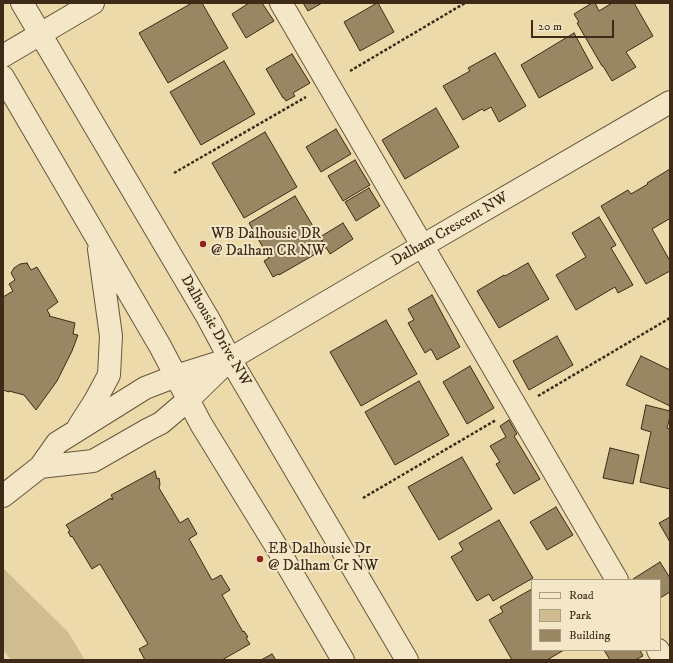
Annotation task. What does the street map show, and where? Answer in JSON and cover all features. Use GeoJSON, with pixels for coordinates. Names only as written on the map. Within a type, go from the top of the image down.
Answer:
{"type":"FeatureCollection","features":[{"type":"Feature","properties":{"kind":"street","name":"Dalhousie Drive NW"},"geometry":{"type":"LineString","coordinates":[[22,3],[208,318],[230,359],[407,660]]}},
{"type":"Feature","properties":{"kind":"street"},"geometry":{"type":"LineString","coordinates":[[3,56],[93,3]]}},
{"type":"Feature","properties":{"kind":"street"},"geometry":{"type":"LineString","coordinates":[[281,3],[616,579]]}},
{"type":"Feature","properties":{"kind":"street"},"geometry":{"type":"LineString","coordinates":[[3,77],[160,346],[201,424],[279,551],[343,660]]}},
{"type":"Feature","properties":{"kind":"street","name":"Dalham Crescent NW"},"geometry":{"type":"LineString","coordinates":[[230,359],[670,102]]}},
{"type":"Feature","properties":{"kind":"street"},"geometry":{"type":"LineString","coordinates":[[75,431],[95,401],[109,375],[111,336],[97,238]]}},
{"type":"Feature","properties":{"kind":"street"},"geometry":{"type":"LineString","coordinates":[[3,496],[40,467],[57,443],[145,388],[176,376],[230,359]]}},
{"type":"Feature","properties":{"kind":"street"},"geometry":{"type":"LineString","coordinates":[[40,467],[93,461],[161,423],[188,400],[230,359]]}},
{"type":"Feature","properties":{"kind":"street"},"geometry":{"type":"LineString","coordinates":[[659,651],[664,660]]}},
{"type":"Feature","properties":{"kind":"green space"},"geometry":{"type":"Polygon","coordinates":[[[3,568],[68,632],[85,660],[11,660],[3,650],[3,568]]]}},
{"type":"Feature","properties":{"kind":"building"},"geometry":{"type":"Polygon","coordinates":[[[192,3],[202,3],[228,48],[168,83],[139,33],[192,3]]]}},
{"type":"Feature","properties":{"kind":"building"},"geometry":{"type":"Polygon","coordinates":[[[249,3],[262,3],[274,21],[246,38],[232,14],[249,3]]]}},
{"type":"Feature","properties":{"kind":"building"},"geometry":{"type":"Polygon","coordinates":[[[303,3],[322,3],[308,11],[303,3]]]}},
{"type":"Feature","properties":{"kind":"building"},"geometry":{"type":"Polygon","coordinates":[[[377,3],[394,32],[360,51],[344,22],[377,3]]]}},
{"type":"Feature","properties":{"kind":"building"},"geometry":{"type":"Polygon","coordinates":[[[592,3],[595,3],[599,11],[612,3],[634,3],[653,36],[626,52],[636,67],[612,81],[577,23],[579,22],[574,14],[592,3]]]}},
{"type":"Feature","properties":{"kind":"building"},"geometry":{"type":"Polygon","coordinates":[[[574,33],[593,68],[539,98],[521,65],[574,33]]]}},
{"type":"Feature","properties":{"kind":"building"},"geometry":{"type":"Polygon","coordinates":[[[495,53],[526,106],[499,122],[491,107],[484,111],[482,109],[463,120],[443,86],[470,71],[468,68],[495,53]]]}},
{"type":"Feature","properties":{"kind":"building"},"geometry":{"type":"Polygon","coordinates":[[[292,54],[310,83],[293,93],[295,96],[286,101],[266,69],[292,54]]]}},
{"type":"Feature","properties":{"kind":"building"},"geometry":{"type":"Polygon","coordinates":[[[224,61],[255,114],[201,145],[170,92],[224,61]]]}},
{"type":"Feature","properties":{"kind":"building"},"geometry":{"type":"Polygon","coordinates":[[[436,108],[459,147],[405,179],[382,140],[436,108]]]}},
{"type":"Feature","properties":{"kind":"building"},"geometry":{"type":"Polygon","coordinates":[[[336,129],[351,154],[321,172],[306,147],[336,129]]]}},
{"type":"Feature","properties":{"kind":"building"},"geometry":{"type":"Polygon","coordinates":[[[265,132],[297,187],[244,218],[212,163],[265,132]]]}},
{"type":"Feature","properties":{"kind":"building"},"geometry":{"type":"Polygon","coordinates":[[[355,160],[370,185],[343,201],[328,176],[355,160]]]}},
{"type":"Feature","properties":{"kind":"building"},"geometry":{"type":"Polygon","coordinates":[[[670,169],[670,221],[669,219],[652,229],[670,261],[670,271],[646,284],[601,206],[628,190],[631,194],[670,169]]]}},
{"type":"Feature","properties":{"kind":"building"},"geometry":{"type":"Polygon","coordinates":[[[369,188],[380,206],[356,221],[345,202],[369,188]]]}},
{"type":"Feature","properties":{"kind":"building"},"geometry":{"type":"Polygon","coordinates":[[[295,196],[326,248],[273,277],[264,261],[269,258],[249,223],[295,196]]]}},
{"type":"Feature","properties":{"kind":"building"},"geometry":{"type":"Polygon","coordinates":[[[599,217],[616,245],[611,248],[633,285],[618,293],[615,287],[576,310],[556,275],[586,257],[572,233],[599,217]]]}},
{"type":"Feature","properties":{"kind":"building"},"geometry":{"type":"Polygon","coordinates":[[[343,223],[353,239],[330,254],[320,237],[343,223]]]}},
{"type":"Feature","properties":{"kind":"building"},"geometry":{"type":"Polygon","coordinates":[[[27,263],[31,270],[37,267],[58,302],[47,310],[50,315],[49,316],[75,323],[73,334],[78,335],[57,381],[36,410],[24,395],[3,390],[3,297],[13,291],[9,284],[15,280],[11,273],[14,268],[20,264],[27,263]]]}},
{"type":"Feature","properties":{"kind":"building"},"geometry":{"type":"Polygon","coordinates":[[[528,263],[549,299],[499,328],[477,291],[528,263]]]}},
{"type":"Feature","properties":{"kind":"building"},"geometry":{"type":"Polygon","coordinates":[[[432,295],[460,347],[437,360],[431,349],[425,353],[408,323],[414,320],[408,309],[432,295]]]}},
{"type":"Feature","properties":{"kind":"building"},"geometry":{"type":"Polygon","coordinates":[[[386,320],[417,374],[361,406],[330,352],[386,320]]]}},
{"type":"Feature","properties":{"kind":"building"},"geometry":{"type":"Polygon","coordinates":[[[557,336],[573,365],[529,390],[513,361],[557,336]]]}},
{"type":"Feature","properties":{"kind":"building"},"geometry":{"type":"Polygon","coordinates":[[[641,356],[670,370],[670,406],[626,385],[641,356]]]}},
{"type":"Feature","properties":{"kind":"building"},"geometry":{"type":"Polygon","coordinates":[[[470,366],[494,408],[467,424],[443,382],[470,366]]]}},
{"type":"Feature","properties":{"kind":"building"},"geometry":{"type":"Polygon","coordinates":[[[419,381],[449,435],[395,465],[365,412],[419,381]]]}},
{"type":"Feature","properties":{"kind":"building"},"geometry":{"type":"Polygon","coordinates":[[[646,405],[670,411],[667,428],[670,429],[670,489],[640,482],[651,432],[641,429],[646,405]]]}},
{"type":"Feature","properties":{"kind":"building"},"geometry":{"type":"Polygon","coordinates":[[[509,420],[517,434],[514,436],[540,479],[514,494],[496,464],[500,462],[490,446],[506,437],[500,426],[509,420]]]}},
{"type":"Feature","properties":{"kind":"building"},"geometry":{"type":"Polygon","coordinates":[[[610,448],[639,455],[633,484],[603,478],[610,448]]]}},
{"type":"Feature","properties":{"kind":"building"},"geometry":{"type":"Polygon","coordinates":[[[462,457],[492,509],[439,540],[408,487],[462,457]]]}},
{"type":"Feature","properties":{"kind":"building"},"geometry":{"type":"Polygon","coordinates":[[[155,471],[157,479],[159,478],[159,488],[180,523],[188,518],[197,534],[189,539],[212,580],[221,575],[230,590],[222,595],[243,632],[244,631],[248,637],[246,638],[250,644],[222,660],[145,660],[139,649],[148,644],[100,564],[92,569],[68,532],[70,531],[66,525],[111,498],[112,500],[111,495],[155,471]]]}},
{"type":"Feature","properties":{"kind":"building"},"geometry":{"type":"Polygon","coordinates":[[[556,507],[573,535],[547,550],[530,522],[556,507]]]}},
{"type":"Feature","properties":{"kind":"building"},"geometry":{"type":"Polygon","coordinates":[[[670,517],[670,542],[659,523],[670,517]]]}},
{"type":"Feature","properties":{"kind":"building"},"geometry":{"type":"Polygon","coordinates":[[[499,520],[533,578],[493,601],[489,594],[477,601],[451,557],[463,550],[459,543],[499,520]]]}},
{"type":"Feature","properties":{"kind":"building"},"geometry":{"type":"Polygon","coordinates":[[[660,562],[670,578],[670,592],[661,597],[661,579],[633,579],[660,562]]]}},
{"type":"Feature","properties":{"kind":"building"},"geometry":{"type":"Polygon","coordinates":[[[531,590],[531,651],[562,651],[547,660],[512,660],[489,620],[503,612],[500,607],[531,590]]]}},
{"type":"Feature","properties":{"kind":"building"},"geometry":{"type":"Polygon","coordinates":[[[605,651],[640,651],[643,656],[635,660],[610,660],[605,651]]]}},
{"type":"Feature","properties":{"kind":"building"},"geometry":{"type":"Polygon","coordinates":[[[272,654],[276,660],[261,660],[272,654]]]}},
{"type":"Feature","properties":{"kind":"place","name":"WB Dalhousie DR @ Dalham CR NW"},"geometry":{"type":"Point","coordinates":[203,244]}},
{"type":"Feature","properties":{"kind":"place","name":"EB Dalhousie Dr @ Dalham Cr NW"},"geometry":{"type":"Point","coordinates":[260,559]}}]}
